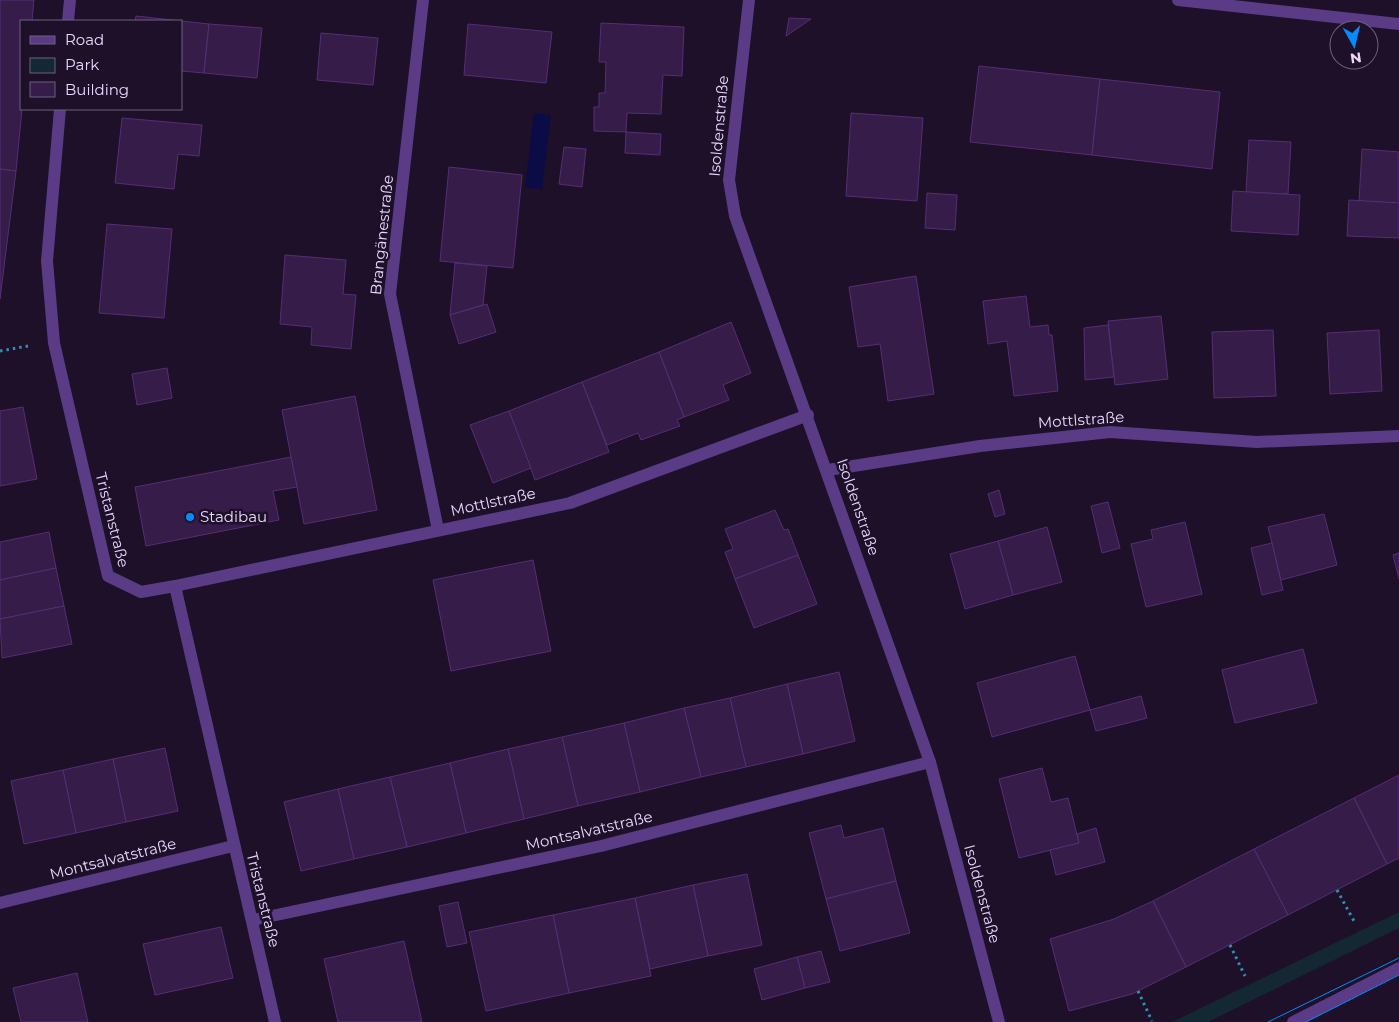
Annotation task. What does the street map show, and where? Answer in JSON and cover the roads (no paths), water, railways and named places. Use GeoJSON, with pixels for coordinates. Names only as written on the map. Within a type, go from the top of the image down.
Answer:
{"type":"FeatureCollection","features":[{"type":"Feature","properties":{"kind":"street"},"geometry":{"type":"LineString","coordinates":[[68,20],[70,0]]}},
{"type":"Feature","properties":{"kind":"street","name":"Brangänestraße"},"geometry":{"type":"LineString","coordinates":[[423,0],[390,294],[438,530]]}},
{"type":"Feature","properties":{"kind":"street","name":"Isoldenstraße"},"geometry":{"type":"LineString","coordinates":[[749,0],[729,180],[735,216],[828,470],[930,762],[999,1022]]}},
{"type":"Feature","properties":{"kind":"street"},"geometry":{"type":"LineString","coordinates":[[1178,0],[1399,24]]}},
{"type":"Feature","properties":{"kind":"street","name":"Tristanstraße"},"geometry":{"type":"LineString","coordinates":[[60,110],[47,261],[54,343],[108,576],[141,592],[175,586],[233,846],[253,920],[275,1022]]}},
{"type":"Feature","properties":{"kind":"street","name":"Mottlstraße"},"geometry":{"type":"LineString","coordinates":[[175,586],[570,503],[808,415]]}},
{"type":"Feature","properties":{"kind":"street","name":"Mottlstraße"},"geometry":{"type":"LineString","coordinates":[[828,470],[980,446],[1110,432],[1257,442],[1399,436]]}},
{"type":"Feature","properties":{"kind":"street","name":"Montsalvatstraße"},"geometry":{"type":"LineString","coordinates":[[253,920],[600,846],[930,762]]}},
{"type":"Feature","properties":{"kind":"street","name":"Montsalvatstraße"},"geometry":{"type":"LineString","coordinates":[[0,903],[233,846]]}},
{"type":"Feature","properties":{"kind":"street"},"geometry":{"type":"LineString","coordinates":[[1293,1022],[1399,968]]}},
{"type":"Feature","properties":{"kind":"tram line"},"geometry":{"type":"LineString","coordinates":[[1268,1022],[1399,958]]}},
{"type":"Feature","properties":{"kind":"tram line"},"geometry":{"type":"LineString","coordinates":[[1306,1022],[1399,975]]}},
{"type":"Feature","properties":{"kind":"place","name":"Stadibau"},"geometry":{"type":"Point","coordinates":[190,517]}}]}
